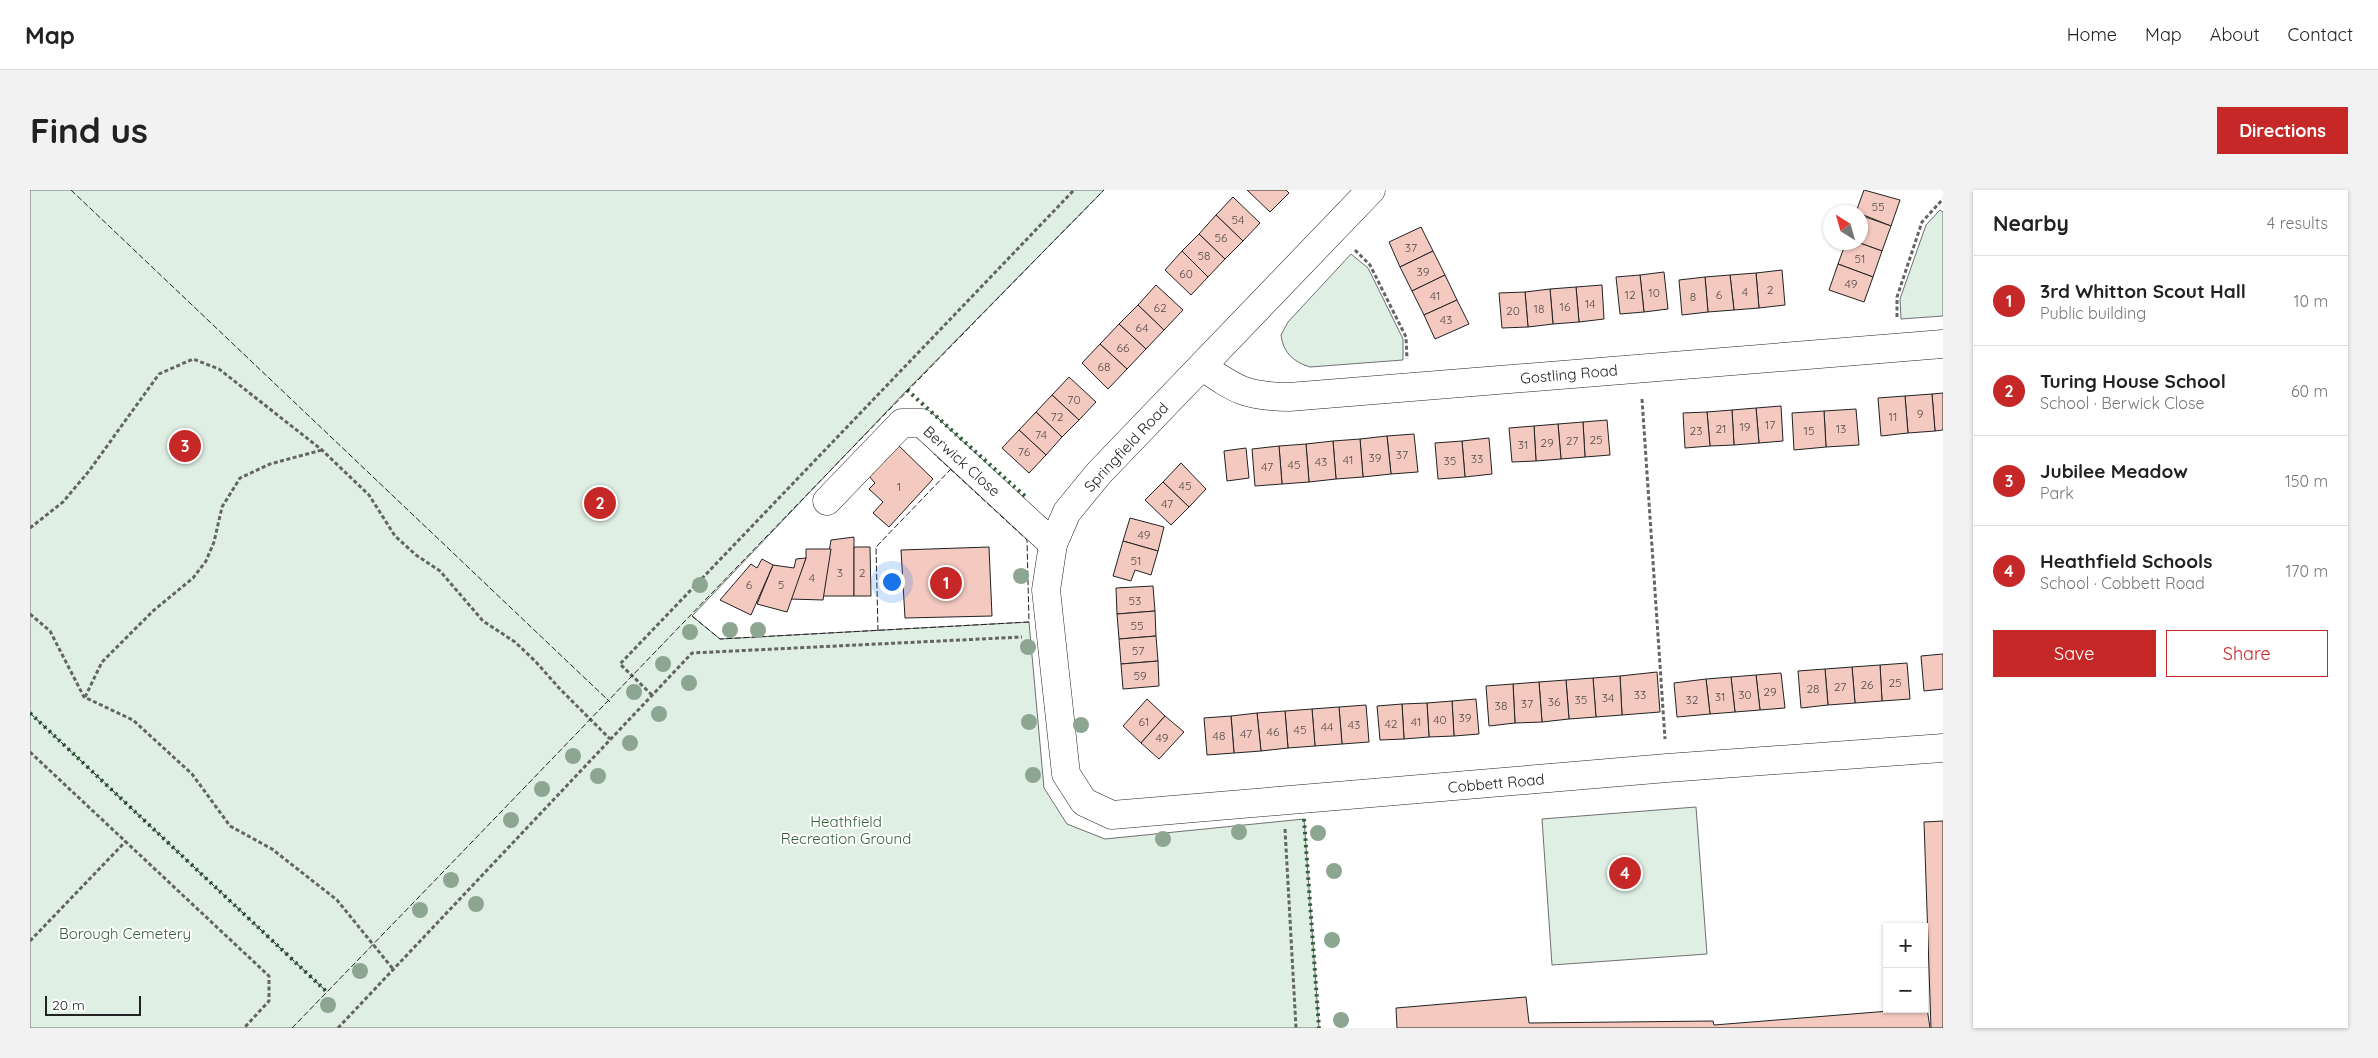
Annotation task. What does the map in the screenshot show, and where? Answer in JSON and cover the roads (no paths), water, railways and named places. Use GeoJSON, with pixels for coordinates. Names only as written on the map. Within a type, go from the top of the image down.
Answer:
{"type":"FeatureCollection","features":[{"type":"Feature","properties":{"kind":"street","name":"Springfield Road"},"geometry":{"type":"LineString","coordinates":[[1066,774],[1046,590],[1053,544],[1067,512],[1099,473],[1203,367],[1371,190]]}},
{"type":"Feature","properties":{"kind":"street","name":"Gostling Road"},"geometry":{"type":"LineString","coordinates":[[1203,367],[1233,388],[1256,396],[1289,397],[1943,344]]}},
{"type":"Feature","properties":{"kind":"street","name":"Berwick Close"},"geometry":{"type":"LineString","coordinates":[[828,501],[902,423],[922,423],[1053,544]]}},
{"type":"Feature","properties":{"kind":"street","name":"Cobbett Road"},"geometry":{"type":"LineString","coordinates":[[1066,774],[1084,802],[1112,815],[1667,768],[1943,748]]}},
{"type":"Feature","properties":{"kind":"place","name":"Jubilee Meadow"},"geometry":{"type":"Point","coordinates":[185,446]}},
{"type":"Feature","properties":{"kind":"place","name":"Turing House School"},"geometry":{"type":"Point","coordinates":[600,503]}},
{"type":"Feature","properties":{"kind":"place","name":"3rd Whitton Scout Hall"},"geometry":{"type":"Point","coordinates":[946,583]}},
{"type":"Feature","properties":{"kind":"place","name":"Heathfield Schools"},"geometry":{"type":"Point","coordinates":[1625,873]}},
{"type":"Feature","properties":{"kind":"park label","name":"Heathfield Recreation Ground"},"geometry":{"type":"Point","coordinates":[846,830]}},
{"type":"Feature","properties":{"kind":"park label","name":"Borough Cemetery"},"geometry":{"type":"Point","coordinates":[125,933]}}]}
